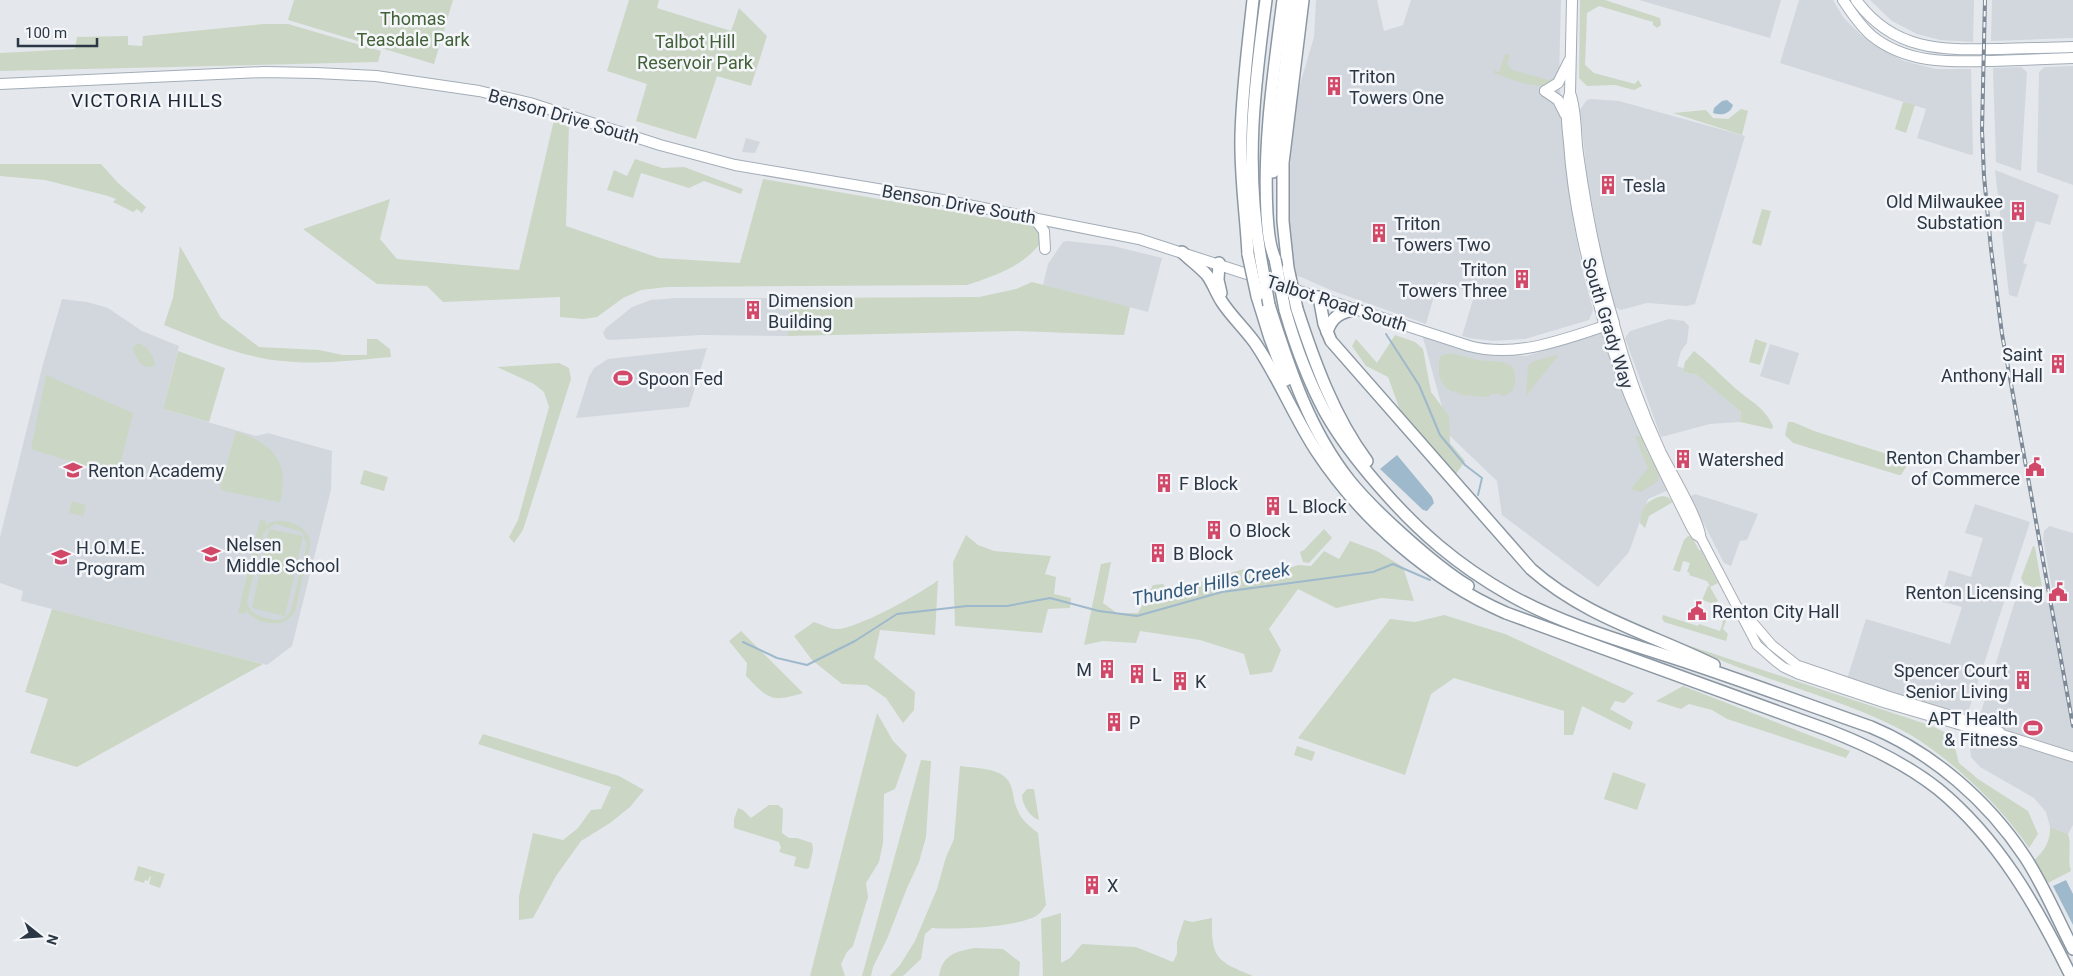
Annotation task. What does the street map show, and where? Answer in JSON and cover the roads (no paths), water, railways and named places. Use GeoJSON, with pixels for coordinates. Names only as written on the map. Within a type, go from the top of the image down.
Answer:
{"type":"FeatureCollection","features":[{"type":"Feature","properties":{"kind":"highway"},"geometry":{"type":"LineString","coordinates":[[1253,0],[1242,92],[1242,193],[1269,305],[1290,371],[1312,422]]}},
{"type":"Feature","properties":{"kind":"highway"},"geometry":{"type":"LineString","coordinates":[[1256,250],[1260,149],[1277,0]]}},
{"type":"Feature","properties":{"kind":"highway"},"geometry":{"type":"LineString","coordinates":[[1275,259],[1268,226],[1266,157],[1283,0]]}},
{"type":"Feature","properties":{"kind":"highway"},"geometry":{"type":"LineString","coordinates":[[1293,0],[1272,186],[1275,259],[1285,310],[1296,346],[1318,398],[1334,426],[1371,476],[1427,537],[1476,574],[1511,596],[1597,632],[1751,684],[1882,732],[1935,763],[1951,775],[1987,809],[2026,858],[2073,949]]}},
{"type":"Feature","properties":{"kind":"highway"},"geometry":{"type":"LineString","coordinates":[[1303,0],[1283,163],[1283,215],[1288,268],[1297,309],[1324,381],[1354,440],[1376,473],[1411,514],[1427,537]]}},
{"type":"Feature","properties":{"kind":"highway"},"geometry":{"type":"LineString","coordinates":[[1265,3],[1254,88],[1252,130],[1257,296],[1283,373],[1298,404],[1312,422],[1349,480],[1372,506],[1407,538],[1464,584],[1510,611],[1549,628]]}},
{"type":"Feature","properties":{"kind":"highway"},"geometry":{"type":"LineString","coordinates":[[1182,252],[1208,276],[1223,303],[1255,343],[1333,476],[1374,520],[1419,560],[1455,586],[1485,604],[1506,613],[1828,730],[1888,757],[1938,789],[1970,818],[1995,847],[2026,892],[2071,976]]}},
{"type":"Feature","properties":{"kind":"highway"},"geometry":{"type":"LineString","coordinates":[[1219,263],[1218,280],[1221,294],[1229,310]]}},
{"type":"Feature","properties":{"kind":"highway"},"geometry":{"type":"LineString","coordinates":[[1319,297],[1327,332],[1353,366],[1515,552],[1543,580],[1566,597],[1599,615],[1699,658],[1751,684]]}},
{"type":"Feature","properties":{"kind":"highway"},"geometry":{"type":"LineString","coordinates":[[1327,332],[1335,316],[1357,309]]}},
{"type":"Feature","properties":{"kind":"highway"},"geometry":{"type":"LineString","coordinates":[[2026,892],[2065,976]]}},
{"type":"Feature","properties":{"kind":"main road","name":"South Grady Way"},"geometry":{"type":"LineString","coordinates":[[1572,0],[1570,93],[1566,105],[1572,177],[1580,197],[1599,302],[1610,325],[1645,415],[1700,528],[1701,538],[1738,605],[1745,625],[1761,641],[1774,660],[1798,674],[1885,703],[1984,732],[2004,735],[2073,757]]}},
{"type":"Feature","properties":{"kind":"main road"},"geometry":{"type":"LineString","coordinates":[[1843,0],[1872,35],[1897,51],[1920,59],[1960,62],[2073,58]]}},
{"type":"Feature","properties":{"kind":"main road"},"geometry":{"type":"LineString","coordinates":[[1856,0],[1884,28],[1928,47],[1951,50],[2073,47]]}},
{"type":"Feature","properties":{"kind":"main road"},"geometry":{"type":"LineString","coordinates":[[1567,118],[1560,102],[1545,91],[1560,80],[1571,56]]}},
{"type":"Feature","properties":{"kind":"main road","name":"Benson Drive South"},"geometry":{"type":"LineString","coordinates":[[0,84],[264,72],[376,76],[425,82],[530,102],[660,145],[735,165],[1061,222]]}},
{"type":"Feature","properties":{"kind":"main road","name":"South Grady Way"},"geometry":{"type":"LineString","coordinates":[[1570,93],[1574,104],[1581,204],[1584,221],[1589,223],[1592,261],[1610,325]]}},
{"type":"Feature","properties":{"kind":"main road"},"geometry":{"type":"LineString","coordinates":[[1033,217],[1044,231],[1045,250]]}},
{"type":"Feature","properties":{"kind":"main road","name":"Talbot Road South"},"geometry":{"type":"LineString","coordinates":[[1061,222],[1120,234],[1219,263],[1486,350],[1526,349],[1610,325]]}},
{"type":"Feature","properties":{"kind":"main road"},"geometry":{"type":"LineString","coordinates":[[1587,332],[1592,327],[1599,302]]}},
{"type":"Feature","properties":{"kind":"water"},"geometry":{"type":"Polygon","coordinates":[[[1727,100],[1733,105],[1728,112],[1722,114],[1713,113],[1714,108],[1722,101],[1727,100]]]}},
{"type":"Feature","properties":{"kind":"water"},"geometry":{"type":"Polygon","coordinates":[[[1397,455],[1432,497],[1434,503],[1427,511],[1423,510],[1380,469],[1397,455]]]}},
{"type":"Feature","properties":{"kind":"water"},"geometry":{"type":"Polygon","coordinates":[[[2066,880],[2073,894],[2073,925],[2053,886],[2066,880]]]}},
{"type":"Feature","properties":{"kind":"waterway","name":"Thunder Hills Creek"},"geometry":{"type":"LineString","coordinates":[[1386,334],[1419,385],[1440,435],[1465,465],[1482,478],[1478,495]]}},
{"type":"Feature","properties":{"kind":"waterway","name":"Thunder Hills Creek"},"geometry":{"type":"LineString","coordinates":[[743,642],[777,658],[807,665],[855,641],[897,614],[967,606],[1007,606],[1050,598],[1099,611],[1137,616],[1222,592],[1373,572],[1393,564],[1430,580]]}},
{"type":"Feature","properties":{"kind":"railway"},"geometry":{"type":"LineString","coordinates":[[1985,0],[1982,130],[1991,249],[2002,334],[2073,726]]}},
{"type":"Feature","properties":{"kind":"place","name":"Triton Towers One"},"geometry":{"type":"Point","coordinates":[1334,86]}},
{"type":"Feature","properties":{"kind":"place","name":"Tesla"},"geometry":{"type":"Point","coordinates":[1608,185]}},
{"type":"Feature","properties":{"kind":"place","name":"Old Milwaukee Substation"},"geometry":{"type":"Point","coordinates":[2018,211]}},
{"type":"Feature","properties":{"kind":"place","name":"Triton Towers Two"},"geometry":{"type":"Point","coordinates":[1379,233]}},
{"type":"Feature","properties":{"kind":"place","name":"Triton Towers Three"},"geometry":{"type":"Point","coordinates":[1522,279]}},
{"type":"Feature","properties":{"kind":"place","name":"Dimension Building"},"geometry":{"type":"Point","coordinates":[753,310]}},
{"type":"Feature","properties":{"kind":"place","name":"Saint Anthony Hall"},"geometry":{"type":"Point","coordinates":[2058,364]}},
{"type":"Feature","properties":{"kind":"place","name":"Spoon Fed"},"geometry":{"type":"Point","coordinates":[623,378]}},
{"type":"Feature","properties":{"kind":"place","name":"Watershed"},"geometry":{"type":"Point","coordinates":[1683,459]}},
{"type":"Feature","properties":{"kind":"place","name":"Renton Chamber of Commerce"},"geometry":{"type":"Point","coordinates":[2035,467]}},
{"type":"Feature","properties":{"kind":"place","name":"Renton Academy"},"geometry":{"type":"Point","coordinates":[73,470]}},
{"type":"Feature","properties":{"kind":"place","name":"F Block"},"geometry":{"type":"Point","coordinates":[1164,483]}},
{"type":"Feature","properties":{"kind":"place","name":"L Block"},"geometry":{"type":"Point","coordinates":[1273,506]}},
{"type":"Feature","properties":{"kind":"place","name":"O Block"},"geometry":{"type":"Point","coordinates":[1214,530]}},
{"type":"Feature","properties":{"kind":"place","name":"B Block"},"geometry":{"type":"Point","coordinates":[1158,553]}},
{"type":"Feature","properties":{"kind":"place","name":"Nelsen Middle School"},"geometry":{"type":"Point","coordinates":[211,554]}},
{"type":"Feature","properties":{"kind":"place","name":"H.O.M.E. Program"},"geometry":{"type":"Point","coordinates":[61,557]}},
{"type":"Feature","properties":{"kind":"place","name":"Renton Licensing"},"geometry":{"type":"Point","coordinates":[2058,592]}},
{"type":"Feature","properties":{"kind":"place","name":"Renton City Hall"},"geometry":{"type":"Point","coordinates":[1697,611]}},
{"type":"Feature","properties":{"kind":"place","name":"M"},"geometry":{"type":"Point","coordinates":[1107,669]}},
{"type":"Feature","properties":{"kind":"place","name":"L"},"geometry":{"type":"Point","coordinates":[1137,674]}},
{"type":"Feature","properties":{"kind":"place","name":"Spencer Court Senior Living"},"geometry":{"type":"Point","coordinates":[2023,680]}},
{"type":"Feature","properties":{"kind":"place","name":"K"},"geometry":{"type":"Point","coordinates":[1180,681]}},
{"type":"Feature","properties":{"kind":"place","name":"P"},"geometry":{"type":"Point","coordinates":[1114,722]}},
{"type":"Feature","properties":{"kind":"place","name":"APT Health & Fitness"},"geometry":{"type":"Point","coordinates":[2033,728]}},
{"type":"Feature","properties":{"kind":"place","name":"X"},"geometry":{"type":"Point","coordinates":[1092,885]}},
{"type":"Feature","properties":{"kind":"district","name":"VICTORIA HILLS"},"geometry":{"type":"Point","coordinates":[147,100]}},
{"type":"Feature","properties":{"kind":"park label","name":"Thomas Teasdale Park"},"geometry":{"type":"Point","coordinates":[413,28]}},
{"type":"Feature","properties":{"kind":"park label","name":"Talbot Hill Reservoir Park"},"geometry":{"type":"Point","coordinates":[695,51]}}]}
